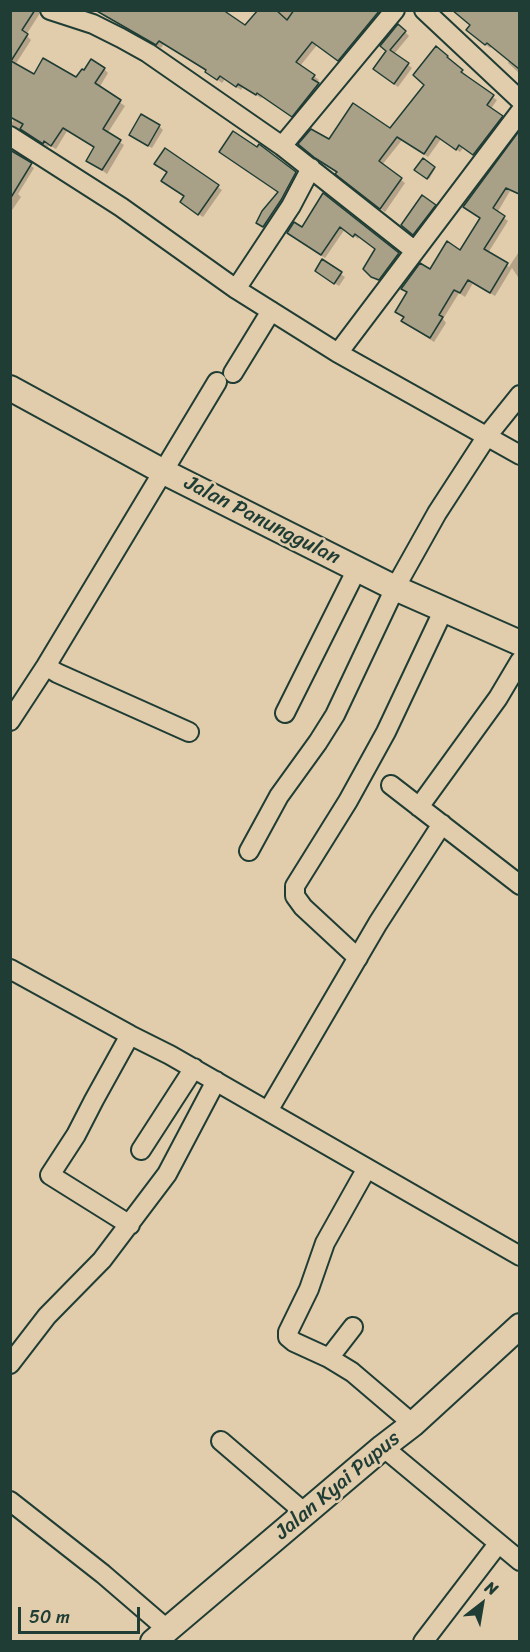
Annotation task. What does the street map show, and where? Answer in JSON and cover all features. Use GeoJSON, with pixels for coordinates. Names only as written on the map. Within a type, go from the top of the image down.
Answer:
{"type":"FeatureCollection","features":[{"type":"Feature","properties":{"kind":"main road","name":"Jalan Panunggulan"},"geometry":{"type":"LineString","coordinates":[[10,388],[162,471],[357,569],[519,643]]}},
{"type":"Feature","properties":{"kind":"main road","name":"Jalan Kyai Pupus"},"geometry":{"type":"LineString","coordinates":[[160,1636],[413,1424],[519,1326]]}},
{"type":"Feature","properties":{"kind":"street"},"geometry":{"type":"LineString","coordinates":[[50,10],[93,24],[139,48],[282,146],[415,250]]}},
{"type":"Feature","properties":{"kind":"street"},"geometry":{"type":"LineString","coordinates":[[282,146],[395,10]]}},
{"type":"Feature","properties":{"kind":"street"},"geometry":{"type":"LineString","coordinates":[[424,10],[519,100]]}},
{"type":"Feature","properties":{"kind":"street"},"geometry":{"type":"LineString","coordinates":[[338,353],[519,112]]}},
{"type":"Feature","properties":{"kind":"street"},"geometry":{"type":"LineString","coordinates":[[12,139],[121,207],[236,289],[338,353],[519,455]]}},
{"type":"Feature","properties":{"kind":"street"},"geometry":{"type":"LineString","coordinates":[[236,289],[291,206],[311,168]]}},
{"type":"Feature","properties":{"kind":"street"},"geometry":{"type":"LineString","coordinates":[[10,721],[46,666],[162,471],[271,311]]}},
{"type":"Feature","properties":{"kind":"street"},"geometry":{"type":"LineString","coordinates":[[249,851],[279,795],[318,742],[334,715],[395,588],[437,513],[487,436],[519,395]]}},
{"type":"Feature","properties":{"kind":"street"},"geometry":{"type":"LineString","coordinates":[[285,713],[357,569]]}},
{"type":"Feature","properties":{"kind":"street"},"geometry":{"type":"LineString","coordinates":[[358,958],[303,907],[295,896],[295,886],[348,801],[386,732],[444,609]]}},
{"type":"Feature","properties":{"kind":"street"},"geometry":{"type":"LineString","coordinates":[[419,807],[498,698],[519,661]]}},
{"type":"Feature","properties":{"kind":"street"},"geometry":{"type":"LineString","coordinates":[[46,666],[189,732]]}},
{"type":"Feature","properties":{"kind":"street"},"geometry":{"type":"LineString","coordinates":[[391,785],[519,885]]}},
{"type":"Feature","properties":{"kind":"street"},"geometry":{"type":"LineString","coordinates":[[268,1112],[378,923],[442,825]]}},
{"type":"Feature","properties":{"kind":"street"},"geometry":{"type":"LineString","coordinates":[[10,969],[194,1068],[519,1256]]}},
{"type":"Feature","properties":{"kind":"street"},"geometry":{"type":"LineString","coordinates":[[130,1035],[76,1135],[50,1175],[130,1225]]}},
{"type":"Feature","properties":{"kind":"street"},"geometry":{"type":"LineString","coordinates":[[141,1150],[194,1068]]}},
{"type":"Feature","properties":{"kind":"street"},"geometry":{"type":"LineString","coordinates":[[10,1364],[47,1316],[102,1260],[130,1225],[167,1174],[216,1081]]}},
{"type":"Feature","properties":{"kind":"street"},"geometry":{"type":"LineString","coordinates":[[367,1168],[325,1243],[309,1289],[288,1332],[288,1337],[352,1372],[413,1424]]}},
{"type":"Feature","properties":{"kind":"street"},"geometry":{"type":"LineString","coordinates":[[329,1358],[353,1327]]}},
{"type":"Feature","properties":{"kind":"street"},"geometry":{"type":"LineString","coordinates":[[221,1441],[305,1513]]}},
{"type":"Feature","properties":{"kind":"street"},"geometry":{"type":"LineString","coordinates":[[383,1447],[519,1561]]}},
{"type":"Feature","properties":{"kind":"street"},"geometry":{"type":"LineString","coordinates":[[10,1501],[103,1574],[160,1636]]}},
{"type":"Feature","properties":{"kind":"street"},"geometry":{"type":"LineString","coordinates":[[423,1641],[498,1544]]}},
{"type":"Feature","properties":{"kind":"building"},"geometry":{"type":"Polygon","coordinates":[[[10,10],[35,10],[22,30],[28,34],[11,61],[34,74],[43,58],[76,77],[91,59],[105,68],[95,83],[121,100],[103,129],[121,140],[102,170],[86,161],[94,147],[63,128],[51,146],[44,141],[43,144],[20,129],[23,124],[10,117],[10,10]]]}},
{"type":"Feature","properties":{"kind":"building"},"geometry":{"type":"Polygon","coordinates":[[[95,10],[223,10],[245,25],[258,10],[276,10],[287,20],[294,10],[380,10],[338,61],[312,42],[296,62],[315,75],[312,79],[319,83],[292,117],[257,93],[256,95],[238,84],[236,87],[220,76],[217,80],[205,72],[206,70],[159,41],[156,45],[95,10]]]}},
{"type":"Feature","properties":{"kind":"building"},"geometry":{"type":"Polygon","coordinates":[[[452,10],[519,10],[519,69],[487,43],[485,45],[466,30],[470,25],[452,10]]]}},
{"type":"Feature","properties":{"kind":"building"},"geometry":{"type":"Polygon","coordinates":[[[398,24],[406,31],[390,50],[409,63],[394,84],[373,69],[386,51],[380,46],[398,24]]]}},
{"type":"Feature","properties":{"kind":"building"},"geometry":{"type":"Polygon","coordinates":[[[436,46],[463,70],[461,72],[494,95],[487,105],[503,116],[473,155],[459,145],[456,150],[436,136],[424,154],[397,137],[379,161],[402,178],[380,209],[335,174],[337,172],[298,144],[311,129],[329,139],[353,103],[390,128],[424,85],[413,75],[436,46]]]}},
{"type":"Feature","properties":{"kind":"building"},"geometry":{"type":"Polygon","coordinates":[[[141,114],[160,125],[148,146],[129,135],[141,114]]]}},
{"type":"Feature","properties":{"kind":"building"},"geometry":{"type":"Polygon","coordinates":[[[233,131],[257,147],[259,144],[296,172],[263,227],[256,223],[262,211],[278,192],[219,152],[233,131]]]}},
{"type":"Feature","properties":{"kind":"building"},"geometry":{"type":"Polygon","coordinates":[[[519,131],[519,194],[506,188],[493,208],[505,216],[484,249],[508,263],[490,293],[468,280],[460,293],[454,290],[439,315],[443,317],[430,338],[401,321],[404,317],[395,312],[407,292],[401,289],[420,263],[430,269],[447,241],[460,250],[480,218],[463,207],[519,131]]]}},
{"type":"Feature","properties":{"kind":"building"},"geometry":{"type":"Polygon","coordinates":[[[165,148],[219,185],[198,215],[180,202],[184,196],[161,181],[167,172],[154,164],[165,148]]]}},
{"type":"Feature","properties":{"kind":"building"},"geometry":{"type":"Polygon","coordinates":[[[10,150],[32,163],[10,199],[10,150]]]}},
{"type":"Feature","properties":{"kind":"building"},"geometry":{"type":"Polygon","coordinates":[[[423,158],[435,167],[427,179],[414,170],[423,158]]]}},
{"type":"Feature","properties":{"kind":"building"},"geometry":{"type":"Polygon","coordinates":[[[323,193],[399,253],[379,280],[371,277],[363,269],[375,249],[355,234],[353,237],[340,227],[321,255],[287,233],[294,222],[302,227],[323,193]]]}},
{"type":"Feature","properties":{"kind":"building"},"geometry":{"type":"Polygon","coordinates":[[[422,195],[436,205],[413,235],[401,225],[422,195]]]}},
{"type":"Feature","properties":{"kind":"building"},"geometry":{"type":"Polygon","coordinates":[[[322,259],[342,272],[334,284],[315,271],[322,259]]]}}]}
